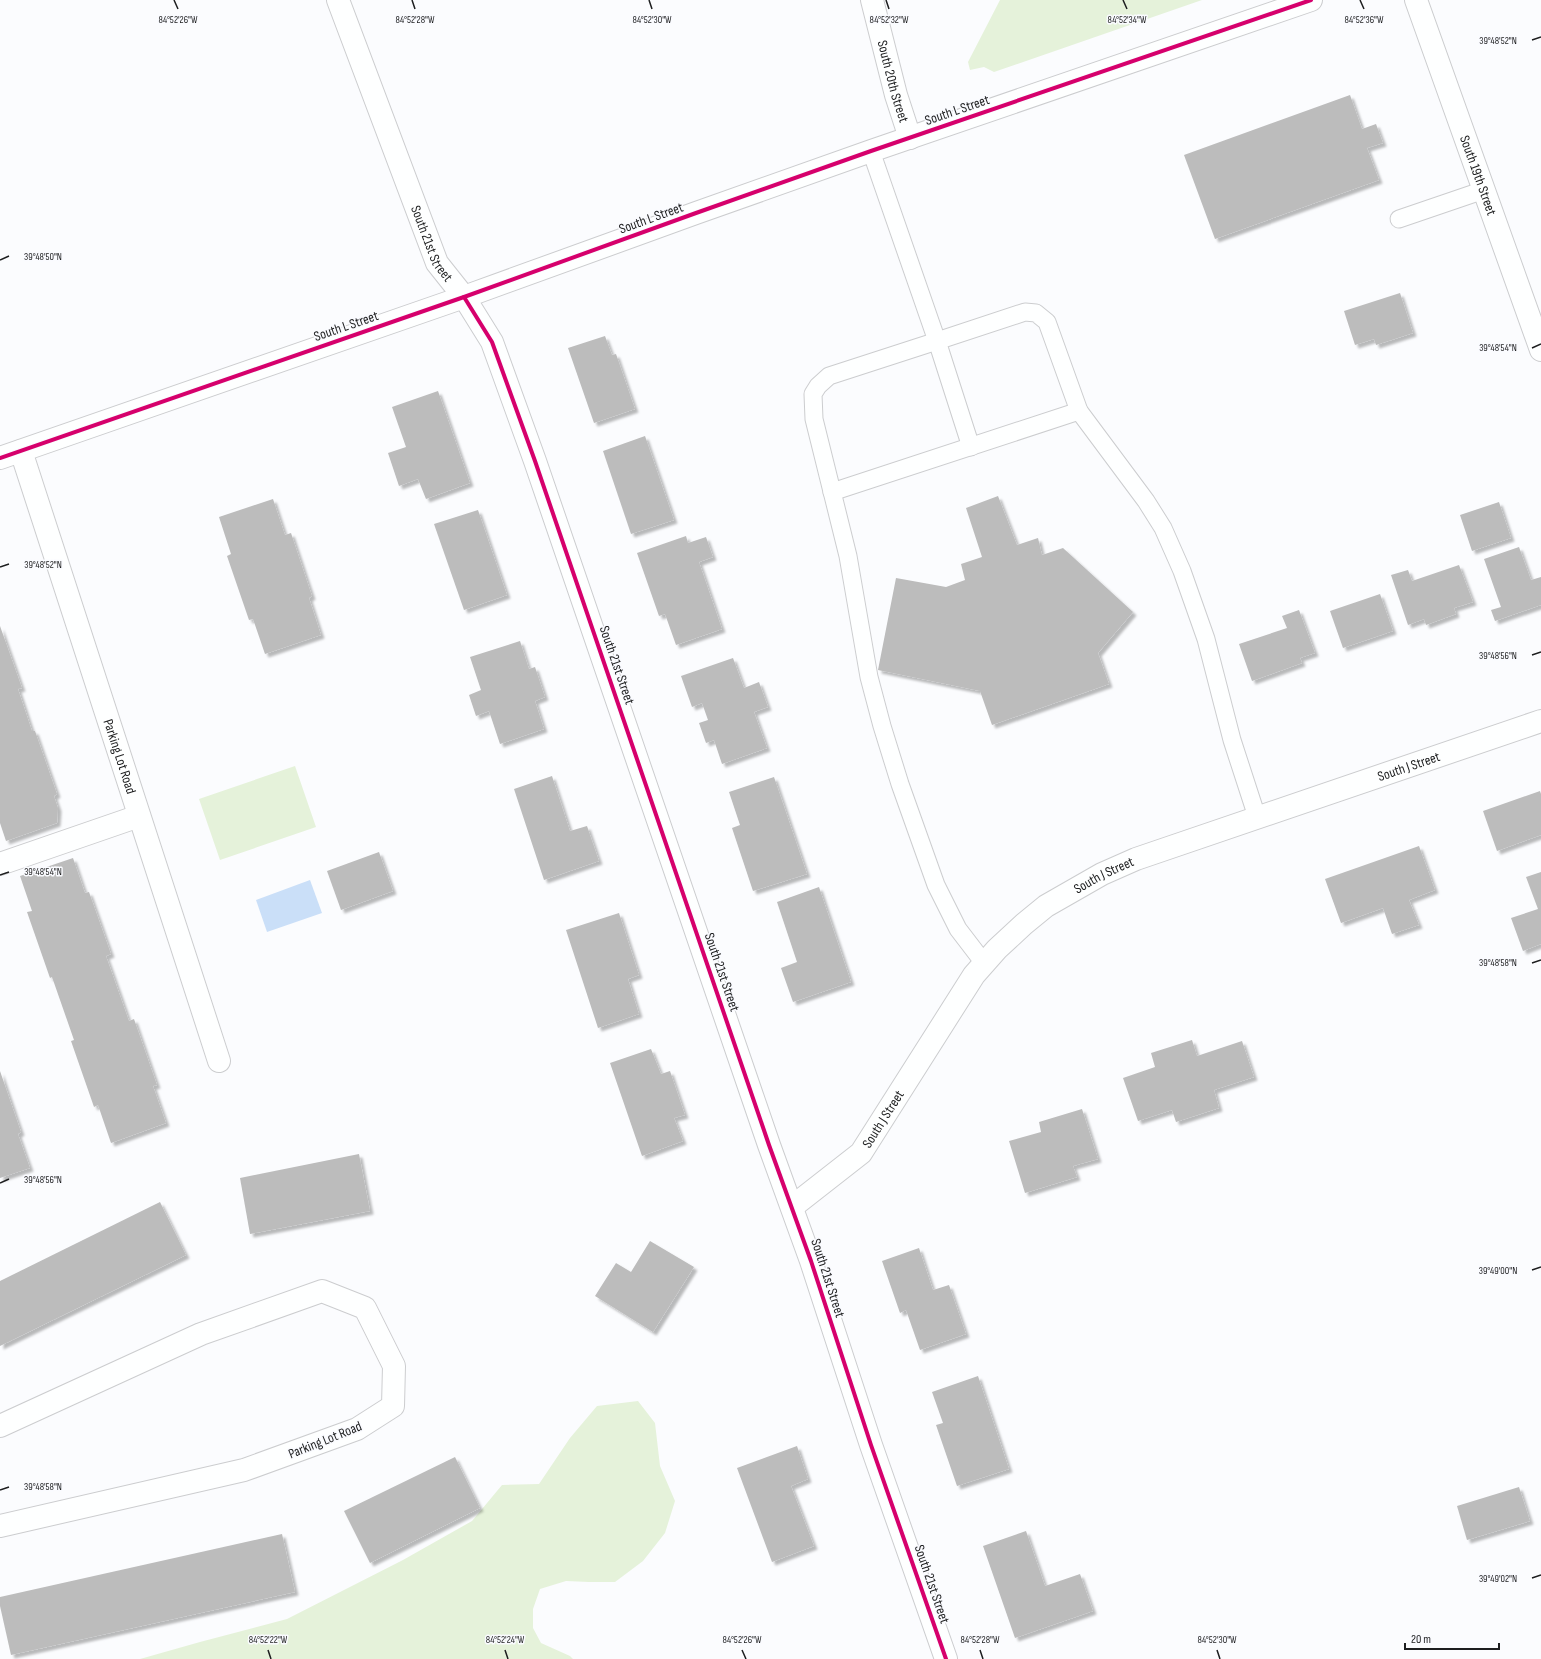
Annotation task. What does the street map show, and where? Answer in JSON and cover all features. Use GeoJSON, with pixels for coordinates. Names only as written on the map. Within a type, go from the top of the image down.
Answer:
{"type":"FeatureCollection","features":[{"type":"Feature","properties":{"kind":"street","name":"South 21st Street"},"geometry":{"type":"LineString","coordinates":[[338,0],[437,263],[464,297],[492,342],[535,461],[769,1145],[792,1207],[871,1445],[946,1659]]}},
{"type":"Feature","properties":{"kind":"street","name":"South 20th Street"},"geometry":{"type":"LineString","coordinates":[[872,0],[896,95],[910,138]]}},
{"type":"Feature","properties":{"kind":"street","name":"South L Street"},"geometry":{"type":"LineString","coordinates":[[0,458],[464,297],[696,213],[910,138],[1311,0]]}},
{"type":"Feature","properties":{"kind":"street","name":"South 19th Street"},"geometry":{"type":"LineString","coordinates":[[1416,0],[1541,350]]}},
{"type":"Feature","properties":{"kind":"street","name":"Parking Lot Road"},"geometry":{"type":"LineString","coordinates":[[21,451],[219,1061]]}},
{"type":"Feature","properties":{"kind":"street","name":"South J Street"},"geometry":{"type":"LineString","coordinates":[[792,1207],[861,1153],[974,975],[1002,944],[1046,906],[1102,874],[1136,859],[1541,721]]}},
{"type":"Feature","properties":{"kind":"street"},"geometry":{"type":"LineString","coordinates":[[0,864],[139,816]]}},
{"type":"Feature","properties":{"kind":"street","name":"Parking Lot Road"},"geometry":{"type":"LineString","coordinates":[[0,1426],[201,1334],[322,1291],[365,1308],[394,1366],[393,1406],[357,1429],[244,1470],[0,1526]]}},
{"type":"Feature","properties":{"kind":"lane"},"geometry":{"type":"LineString","coordinates":[[871,152],[937,341],[971,447]]}},
{"type":"Feature","properties":{"kind":"lane"},"geometry":{"type":"LineString","coordinates":[[1399,219],[1484,190]]}},
{"type":"Feature","properties":{"kind":"lane"},"geometry":{"type":"LineString","coordinates":[[984,963],[958,929],[936,885],[900,784],[869,677],[848,556],[814,419],[813,394],[818,386],[829,376],[1025,312],[1036,313],[1047,322],[1079,411],[1163,528],[1182,571],[1206,639],[1232,740],[1257,817]]}},
{"type":"Feature","properties":{"kind":"lane"},"geometry":{"type":"LineString","coordinates":[[832,492],[1079,411]]}},
{"type":"Feature","properties":{"kind":"green space"},"geometry":{"type":"Polygon","coordinates":[[[1000,0],[1202,0],[994,72],[984,67],[970,70],[968,62],[1000,0]]]}},
{"type":"Feature","properties":{"kind":"green space"},"geometry":{"type":"Polygon","coordinates":[[[295,766],[316,827],[220,860],[199,799],[295,766]]]}},
{"type":"Feature","properties":{"kind":"green space"},"geometry":{"type":"Polygon","coordinates":[[[638,1401],[655,1423],[660,1466],[675,1501],[665,1533],[643,1561],[615,1582],[566,1581],[540,1589],[533,1609],[533,1628],[541,1643],[570,1656],[573,1659],[140,1659],[287,1619],[403,1560],[472,1521],[502,1485],[539,1484],[570,1438],[597,1406],[638,1401]]]}},
{"type":"Feature","properties":{"kind":"water"},"geometry":{"type":"Polygon","coordinates":[[[310,880],[322,913],[267,932],[256,900],[310,880]]]}},
{"type":"Feature","properties":{"kind":"building"},"geometry":{"type":"Polygon","coordinates":[[[1350,95],[1362,129],[1376,124],[1383,143],[1367,148],[1379,180],[1215,239],[1184,155],[1350,95]]]}},
{"type":"Feature","properties":{"kind":"building"},"geometry":{"type":"Polygon","coordinates":[[[1400,293],[1413,333],[1376,345],[1374,339],[1355,345],[1344,311],[1400,293]]]}},
{"type":"Feature","properties":{"kind":"building"},"geometry":{"type":"Polygon","coordinates":[[[605,336],[612,355],[616,354],[635,409],[594,423],[568,348],[605,336]]]}},
{"type":"Feature","properties":{"kind":"building"},"geometry":{"type":"Polygon","coordinates":[[[438,391],[470,483],[426,499],[418,479],[399,486],[388,453],[406,447],[392,407],[438,391]]]}},
{"type":"Feature","properties":{"kind":"building"},"geometry":{"type":"Polygon","coordinates":[[[645,436],[674,520],[631,534],[603,451],[645,436]]]}},
{"type":"Feature","properties":{"kind":"building"},"geometry":{"type":"Polygon","coordinates":[[[998,496],[1017,545],[1038,538],[1042,555],[1063,548],[1133,612],[1098,653],[1109,684],[992,725],[980,691],[878,670],[896,578],[946,587],[965,580],[961,564],[982,557],[966,508],[998,496]]]}},
{"type":"Feature","properties":{"kind":"building"},"geometry":{"type":"Polygon","coordinates":[[[273,499],[285,535],[291,533],[312,596],[309,598],[321,635],[265,654],[253,619],[249,620],[227,556],[231,554],[219,517],[273,499]]]}},
{"type":"Feature","properties":{"kind":"building"},"geometry":{"type":"Polygon","coordinates":[[[1499,502],[1511,538],[1472,551],[1460,515],[1499,502]]]}},
{"type":"Feature","properties":{"kind":"building"},"geometry":{"type":"Polygon","coordinates":[[[478,510],[507,595],[464,610],[434,524],[478,510]]]}},
{"type":"Feature","properties":{"kind":"building"},"geometry":{"type":"Polygon","coordinates":[[[686,536],[688,543],[706,537],[713,557],[699,562],[722,629],[676,645],[665,614],[659,616],[637,553],[686,536]]]}},
{"type":"Feature","properties":{"kind":"building"},"geometry":{"type":"Polygon","coordinates":[[[1519,547],[1531,580],[1541,577],[1541,605],[1495,621],[1491,610],[1501,607],[1484,559],[1519,547]]]}},
{"type":"Feature","properties":{"kind":"building"},"geometry":{"type":"Polygon","coordinates":[[[1459,565],[1473,602],[1454,608],[1456,614],[1426,625],[1424,619],[1408,625],[1391,575],[1408,570],[1412,581],[1459,565]]]}},
{"type":"Feature","properties":{"kind":"building"},"geometry":{"type":"Polygon","coordinates":[[[1380,594],[1393,631],[1343,648],[1330,611],[1380,594]]]}},
{"type":"Feature","properties":{"kind":"building"},"geometry":{"type":"Polygon","coordinates":[[[1299,610],[1315,653],[1300,658],[1302,663],[1252,681],[1239,644],[1287,628],[1282,616],[1299,610]]]}},
{"type":"Feature","properties":{"kind":"building"},"geometry":{"type":"Polygon","coordinates":[[[0,626],[22,688],[18,689],[32,731],[35,731],[57,794],[54,796],[58,808],[57,823],[6,841],[0,823],[0,626]]]}},
{"type":"Feature","properties":{"kind":"building"},"geometry":{"type":"Polygon","coordinates":[[[520,641],[529,669],[535,667],[545,697],[535,701],[544,729],[500,744],[489,711],[476,716],[469,695],[481,690],[470,657],[520,641]]]}},
{"type":"Feature","properties":{"kind":"building"},"geometry":{"type":"Polygon","coordinates":[[[733,658],[744,688],[759,682],[768,707],[754,712],[767,748],[722,764],[714,740],[706,743],[699,723],[708,720],[702,703],[692,707],[681,676],[733,658]]]}},
{"type":"Feature","properties":{"kind":"building"},"geometry":{"type":"Polygon","coordinates":[[[552,776],[570,831],[587,826],[599,861],[544,880],[514,789],[552,776]]]}},
{"type":"Feature","properties":{"kind":"building"},"geometry":{"type":"Polygon","coordinates":[[[774,777],[807,874],[753,891],[732,828],[740,825],[729,792],[774,777]]]}},
{"type":"Feature","properties":{"kind":"building"},"geometry":{"type":"Polygon","coordinates":[[[1540,791],[1541,835],[1497,851],[1483,811],[1540,791]]]}},
{"type":"Feature","properties":{"kind":"building"},"geometry":{"type":"Polygon","coordinates":[[[1419,846],[1435,890],[1409,900],[1419,925],[1392,934],[1383,908],[1341,923],[1325,879],[1419,846]]]}},
{"type":"Feature","properties":{"kind":"building"},"geometry":{"type":"Polygon","coordinates":[[[379,852],[393,891],[341,910],[327,871],[379,852]]]}},
{"type":"Feature","properties":{"kind":"building"},"geometry":{"type":"Polygon","coordinates":[[[73,858],[85,893],[89,892],[111,954],[106,956],[129,1021],[134,1019],[157,1085],[153,1086],[166,1123],[111,1143],[98,1105],[94,1107],[71,1041],[74,1040],[27,912],[32,911],[20,876],[73,858]]]}},
{"type":"Feature","properties":{"kind":"building"},"geometry":{"type":"Polygon","coordinates":[[[1541,872],[1541,944],[1523,951],[1511,918],[1538,909],[1526,877],[1541,872]]]}},
{"type":"Feature","properties":{"kind":"building"},"geometry":{"type":"Polygon","coordinates":[[[819,887],[851,982],[793,1002],[781,968],[797,962],[777,902],[819,887]]]}},
{"type":"Feature","properties":{"kind":"building"},"geometry":{"type":"Polygon","coordinates":[[[619,913],[639,975],[628,979],[639,1014],[598,1028],[566,930],[619,913]]]}},
{"type":"Feature","properties":{"kind":"building"},"geometry":{"type":"Polygon","coordinates":[[[1192,1040],[1197,1056],[1242,1041],[1254,1077],[1214,1090],[1219,1108],[1176,1122],[1172,1110],[1138,1121],[1123,1078],[1155,1067],[1151,1053],[1192,1040]]]}},
{"type":"Feature","properties":{"kind":"building"},"geometry":{"type":"Polygon","coordinates":[[[651,1049],[661,1074],[670,1071],[685,1115],[674,1118],[683,1141],[642,1156],[610,1063],[651,1049]]]}},
{"type":"Feature","properties":{"kind":"building"},"geometry":{"type":"Polygon","coordinates":[[[0,1071],[21,1132],[18,1134],[30,1168],[0,1178],[0,1071]]]}},
{"type":"Feature","properties":{"kind":"building"},"geometry":{"type":"Polygon","coordinates":[[[1082,1109],[1098,1159],[1073,1166],[1077,1177],[1025,1193],[1009,1141],[1041,1132],[1039,1122],[1082,1109]]]}},
{"type":"Feature","properties":{"kind":"building"},"geometry":{"type":"Polygon","coordinates":[[[359,1154],[370,1211],[250,1234],[240,1178],[359,1154]]]}},
{"type":"Feature","properties":{"kind":"building"},"geometry":{"type":"Polygon","coordinates":[[[160,1202],[186,1255],[0,1346],[0,1281],[160,1202]]]}},
{"type":"Feature","properties":{"kind":"building"},"geometry":{"type":"Polygon","coordinates":[[[650,1241],[694,1267],[653,1332],[595,1296],[616,1263],[631,1272],[650,1241]]]}},
{"type":"Feature","properties":{"kind":"building"},"geometry":{"type":"Polygon","coordinates":[[[919,1248],[933,1290],[949,1285],[966,1334],[920,1350],[906,1310],[900,1313],[882,1261],[919,1248]]]}},
{"type":"Feature","properties":{"kind":"building"},"geometry":{"type":"Polygon","coordinates":[[[978,1376],[1009,1469],[957,1486],[936,1425],[943,1423],[932,1392],[978,1376]]]}},
{"type":"Feature","properties":{"kind":"building"},"geometry":{"type":"Polygon","coordinates":[[[797,1446],[808,1479],[791,1486],[814,1546],[772,1562],[737,1468],[797,1446]]]}},
{"type":"Feature","properties":{"kind":"building"},"geometry":{"type":"Polygon","coordinates":[[[455,1457],[480,1508],[370,1563],[344,1511],[455,1457]]]}},
{"type":"Feature","properties":{"kind":"building"},"geometry":{"type":"Polygon","coordinates":[[[1519,1487],[1530,1521],[1467,1540],[1457,1506],[1519,1487]]]}},
{"type":"Feature","properties":{"kind":"building"},"geometry":{"type":"Polygon","coordinates":[[[1026,1531],[1045,1586],[1080,1574],[1093,1611],[1015,1638],[983,1546],[1026,1531]]]}},
{"type":"Feature","properties":{"kind":"building"},"geometry":{"type":"Polygon","coordinates":[[[282,1534],[295,1592],[11,1655],[0,1606],[0,1597],[282,1534]]]}},
{"type":"Feature","properties":{"kind":"cycle path"},"geometry":{"type":"LineString","coordinates":[[0,458],[464,297],[871,151],[1311,0]]}},
{"type":"Feature","properties":{"kind":"cycle path"},"geometry":{"type":"LineString","coordinates":[[464,297],[492,342],[535,461],[769,1145],[811,1261],[871,1445],[946,1659]]}}]}
